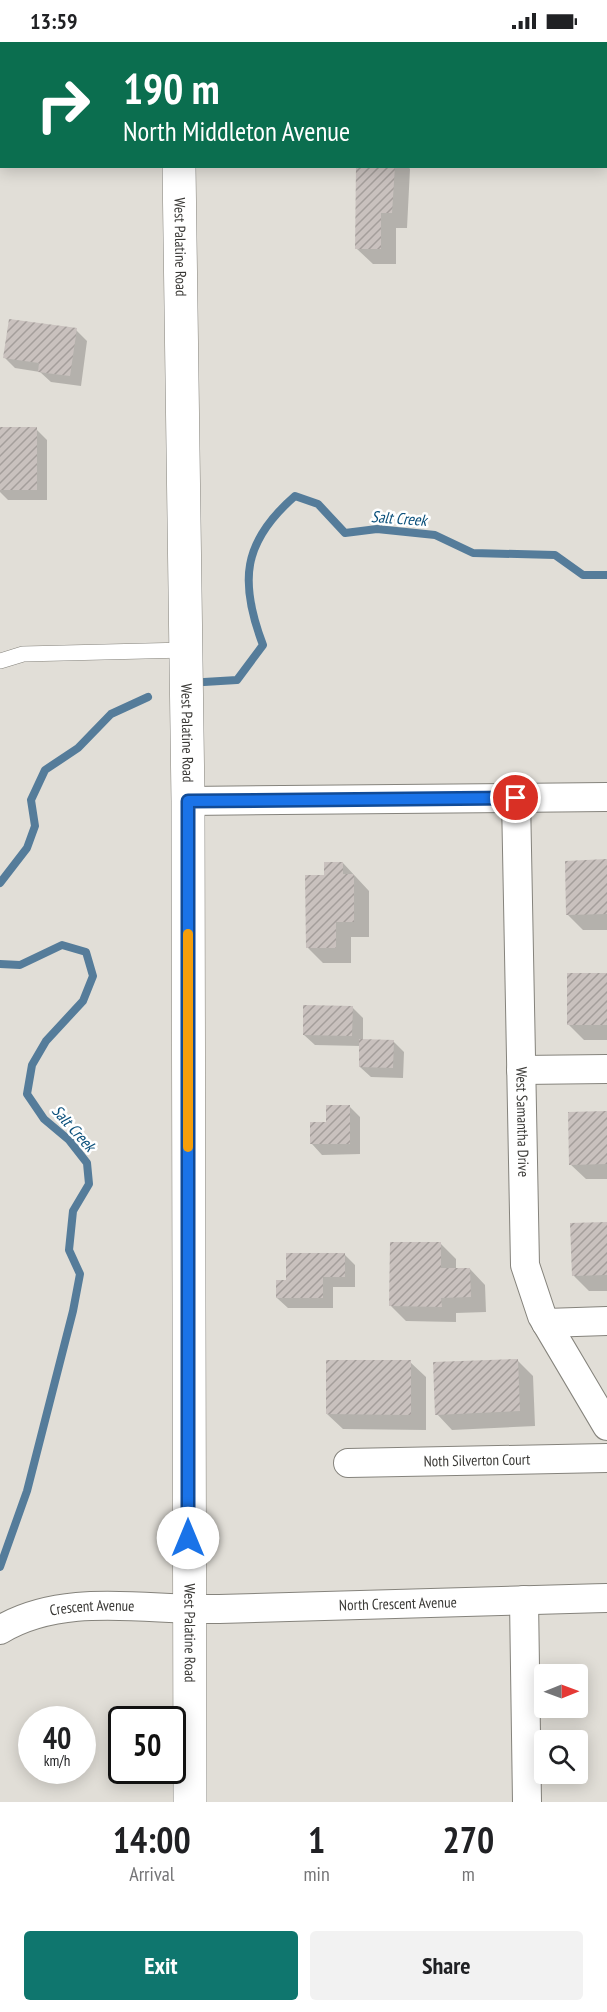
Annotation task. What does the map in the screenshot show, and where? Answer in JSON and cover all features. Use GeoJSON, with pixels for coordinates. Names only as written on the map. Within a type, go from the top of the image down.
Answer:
{"type":"FeatureCollection","features":[{"type":"Feature","properties":{"kind":"main road","name":"West Palatine Road"},"geometry":{"type":"LineString","coordinates":[[179,168],[188,801],[190,1802]]}},
{"type":"Feature","properties":{"kind":"street"},"geometry":{"type":"LineString","coordinates":[[188,801],[607,797]]}},
{"type":"Feature","properties":{"kind":"street","name":"West Samantha Drive"},"geometry":{"type":"LineString","coordinates":[[516,798],[525,1265],[546,1323],[607,1426]]}},
{"type":"Feature","properties":{"kind":"street"},"geometry":{"type":"LineString","coordinates":[[521,1070],[607,1069]]}},
{"type":"Feature","properties":{"kind":"street"},"geometry":{"type":"LineString","coordinates":[[546,1323],[607,1321]]}},
{"type":"Feature","properties":{"kind":"street","name":"Noth Silverton Court"},"geometry":{"type":"LineString","coordinates":[[348,1463],[607,1458]]}},
{"type":"Feature","properties":{"kind":"street","name":"North Crescent Avenue"},"geometry":{"type":"LineString","coordinates":[[188,1610],[607,1598]]}},
{"type":"Feature","properties":{"kind":"street"},"geometry":{"type":"LineString","coordinates":[[524,1600],[527,1802]]}},
{"type":"Feature","properties":{"kind":"street","name":"Crescent Avenue"},"geometry":{"type":"LineString","coordinates":[[0,1630],[45,1613],[107,1605],[188,1610]]}},
{"type":"Feature","properties":{"kind":"lane"},"geometry":{"type":"LineString","coordinates":[[0,661],[23,654],[186,650]]}},
{"type":"Feature","properties":{"kind":"building"},"geometry":{"type":"Polygon","coordinates":[[[356,168],[395,168],[392,213],[381,213],[381,249],[355,249],[356,168]]]}},
{"type":"Feature","properties":{"kind":"building"},"geometry":{"type":"Polygon","coordinates":[[[9,319],[77,328],[70,376],[38,372],[39,363],[3,358],[9,319]]]}},
{"type":"Feature","properties":{"kind":"building"},"geometry":{"type":"Polygon","coordinates":[[[0,427],[37,427],[37,490],[0,490],[0,427]]]}},
{"type":"Feature","properties":{"kind":"building"},"geometry":{"type":"Polygon","coordinates":[[[607,859],[607,914],[566,915],[565,861],[607,859]]]}},
{"type":"Feature","properties":{"kind":"building"},"geometry":{"type":"Polygon","coordinates":[[[324,862],[343,862],[343,874],[354,874],[354,922],[336,922],[336,948],[306,948],[305,875],[324,875],[324,862]]]}},
{"type":"Feature","properties":{"kind":"building"},"geometry":{"type":"Polygon","coordinates":[[[567,973],[607,973],[607,1025],[567,1025],[567,973]]]}},
{"type":"Feature","properties":{"kind":"building"},"geometry":{"type":"Polygon","coordinates":[[[303,1005],[353,1006],[352,1036],[303,1035],[303,1005]]]}},
{"type":"Feature","properties":{"kind":"building"},"geometry":{"type":"Polygon","coordinates":[[[359,1039],[394,1040],[393,1068],[359,1067],[359,1039]]]}},
{"type":"Feature","properties":{"kind":"building"},"geometry":{"type":"Polygon","coordinates":[[[326,1105],[350,1105],[350,1144],[310,1144],[310,1122],[326,1122],[326,1105]]]}},
{"type":"Feature","properties":{"kind":"building"},"geometry":{"type":"Polygon","coordinates":[[[607,1111],[607,1164],[569,1165],[568,1112],[607,1111]]]}},
{"type":"Feature","properties":{"kind":"building"},"geometry":{"type":"Polygon","coordinates":[[[607,1222],[607,1275],[572,1276],[570,1223],[607,1222]]]}},
{"type":"Feature","properties":{"kind":"building"},"geometry":{"type":"Polygon","coordinates":[[[390,1242],[441,1242],[441,1268],[470,1268],[471,1297],[441,1298],[442,1307],[389,1306],[390,1242]]]}},
{"type":"Feature","properties":{"kind":"building"},"geometry":{"type":"Polygon","coordinates":[[[286,1253],[345,1253],[345,1277],[323,1277],[323,1298],[276,1298],[276,1280],[286,1280],[286,1253]]]}},
{"type":"Feature","properties":{"kind":"building"},"geometry":{"type":"Polygon","coordinates":[[[518,1359],[520,1411],[435,1415],[433,1362],[518,1359]]]}},
{"type":"Feature","properties":{"kind":"building"},"geometry":{"type":"Polygon","coordinates":[[[326,1360],[411,1360],[411,1415],[326,1414],[326,1360]]]}},
{"type":"Feature","properties":{"kind":"waterway","name":"Salt Creek"},"geometry":{"type":"LineString","coordinates":[[204,682],[237,680],[263,645],[250,602],[250,564],[255,547],[264,530],[277,513],[295,496],[318,504],[345,533],[377,529],[435,535],[473,553],[555,555],[583,575],[607,575]]}},
{"type":"Feature","properties":{"kind":"waterway","name":"Salt Creek"},"geometry":{"type":"LineString","coordinates":[[0,883],[27,848],[35,826],[31,800],[45,770],[78,748],[111,714],[148,697]]}},
{"type":"Feature","properties":{"kind":"waterway","name":"Salt Creek"},"geometry":{"type":"LineString","coordinates":[[0,964],[20,965],[62,945],[86,952],[93,976],[83,1001],[46,1041],[32,1065],[27,1094],[44,1119],[69,1140],[87,1163],[89,1184],[73,1211],[69,1250],[80,1274],[73,1311],[27,1491],[0,1567]]}},
{"type":"Feature","properties":{"kind":"slow traffic"},"geometry":{"type":"LineString","coordinates":[[188,934],[188,1147]]}},
{"type":"Feature","properties":{"kind":"route"},"geometry":{"type":"LineString","coordinates":[[188,1538],[188,801],[516,798]]}}]}
